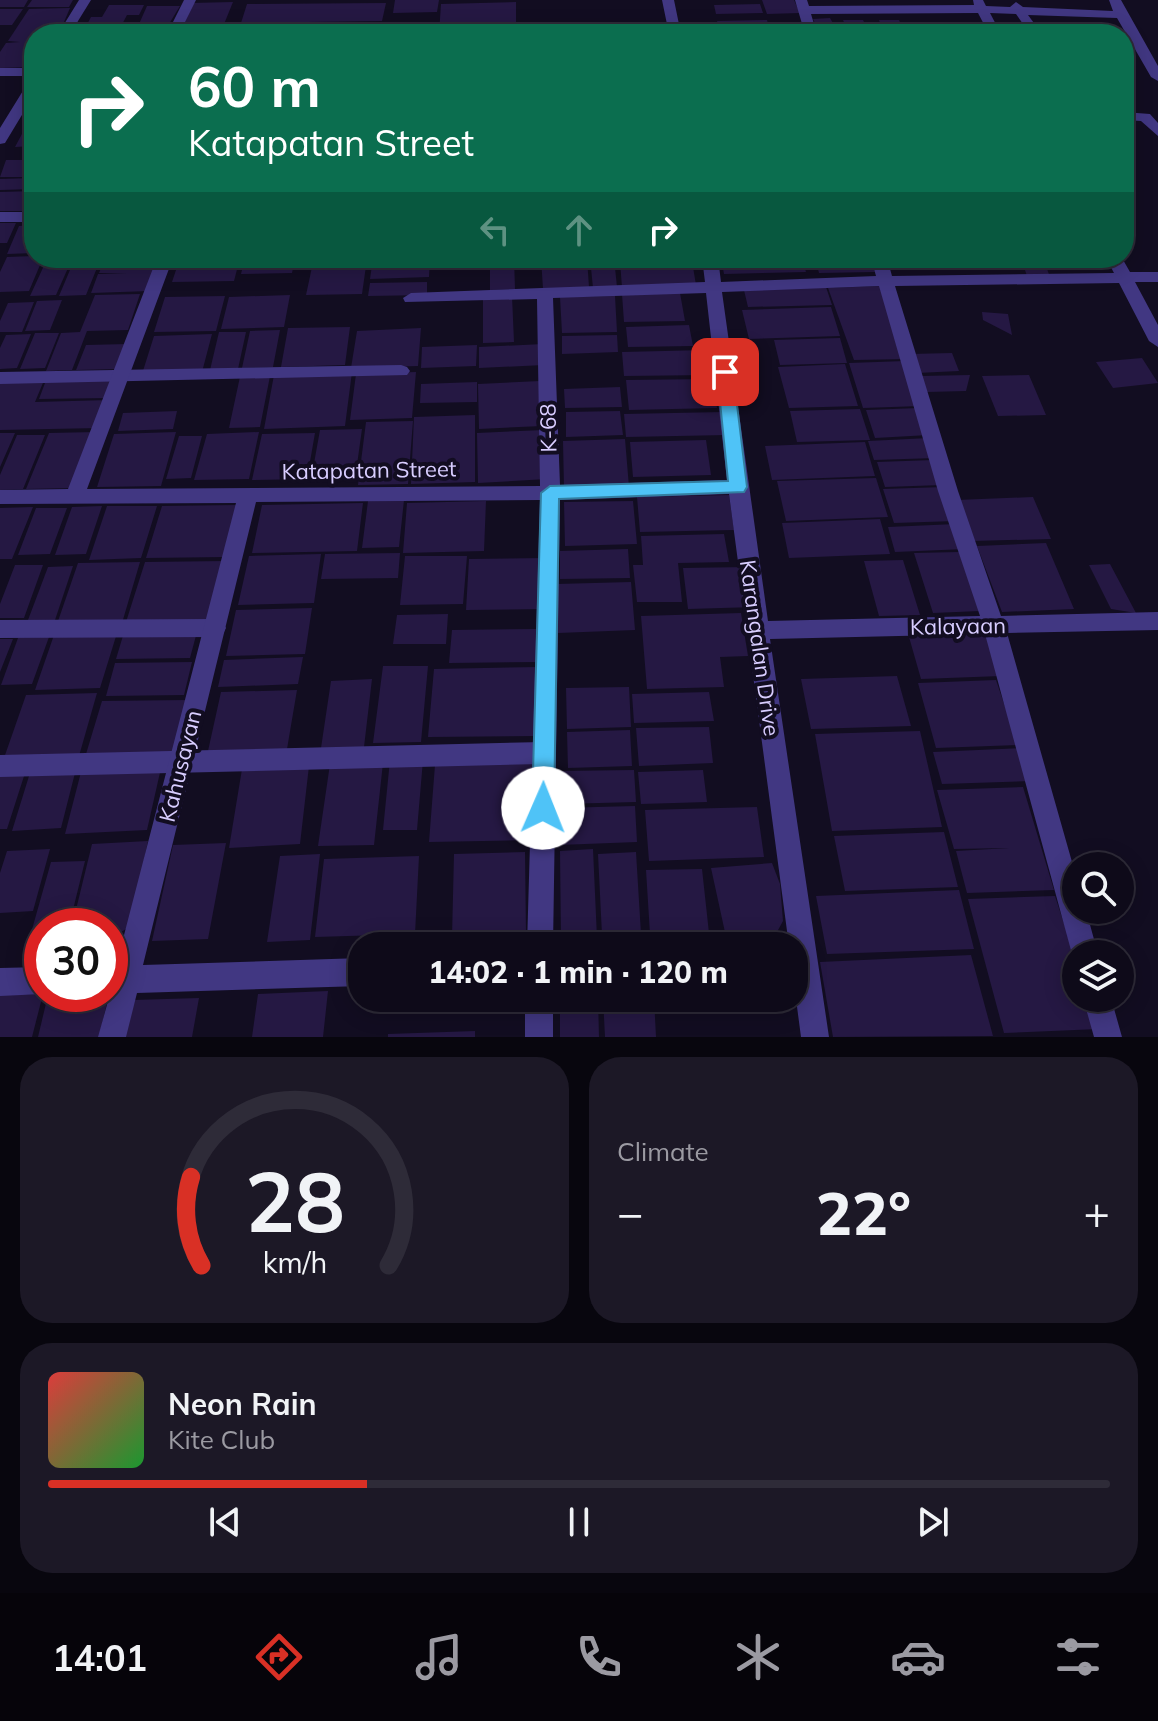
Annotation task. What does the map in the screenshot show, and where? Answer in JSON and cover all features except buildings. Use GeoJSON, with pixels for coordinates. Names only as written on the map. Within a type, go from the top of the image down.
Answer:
{"type":"FeatureCollection","features":[{"type":"Feature","properties":{"kind":"street"},"geometry":{"type":"LineString","coordinates":[[70,24],[85,0]]}},
{"type":"Feature","properties":{"kind":"street"},"geometry":{"type":"LineString","coordinates":[[178,24],[190,0]]}},
{"type":"Feature","properties":{"kind":"street"},"geometry":{"type":"LineString","coordinates":[[668,0],[673,24]]}},
{"type":"Feature","properties":{"kind":"street"},"geometry":{"type":"LineString","coordinates":[[1011,0],[1029,24]]}},
{"type":"Feature","properties":{"kind":"street"},"geometry":{"type":"LineString","coordinates":[[1115,0],[1126,24]]}},
{"type":"Feature","properties":{"kind":"street"},"geometry":{"type":"LineString","coordinates":[[803,5],[979,5],[1020,12],[1121,15]]}},
{"type":"Feature","properties":{"kind":"street"},"geometry":{"type":"LineString","coordinates":[[979,5],[989,24]]}},
{"type":"Feature","properties":{"kind":"street"},"geometry":{"type":"LineString","coordinates":[[1134,37],[1158,77]]}},
{"type":"Feature","properties":{"kind":"street"},"geometry":{"type":"LineString","coordinates":[[0,72],[24,72]]}},
{"type":"Feature","properties":{"kind":"street"},"geometry":{"type":"LineString","coordinates":[[1,137],[24,100]]}},
{"type":"Feature","properties":{"kind":"street"},"geometry":{"type":"LineString","coordinates":[[1134,116],[1146,117],[1158,132]]}},
{"type":"Feature","properties":{"kind":"street"},"geometry":{"type":"LineString","coordinates":[[0,217],[24,217]]}},
{"type":"Feature","properties":{"kind":"street"},"geometry":{"type":"LineString","coordinates":[[75,496],[161,268]]}},
{"type":"Feature","properties":{"kind":"street","name":"Karangalan Drive"},"geometry":{"type":"LineString","coordinates":[[712,268],[795,932]]}},
{"type":"Feature","properties":{"kind":"street"},"geometry":{"type":"LineString","coordinates":[[882,268],[948,491],[994,626],[1081,940]]}},
{"type":"Feature","properties":{"kind":"street"},"geometry":{"type":"LineString","coordinates":[[1003,268],[1007,279]]}},
{"type":"Feature","properties":{"kind":"street"},"geometry":{"type":"LineString","coordinates":[[1119,268],[1158,341]]}},
{"type":"Feature","properties":{"kind":"street"},"geometry":{"type":"LineString","coordinates":[[411,298],[886,281],[1158,277]]}},
{"type":"Feature","properties":{"kind":"street","name":"K-68"},"geometry":{"type":"LineString","coordinates":[[540,932],[550,493],[545,293]]}},
{"type":"Feature","properties":{"kind":"street"},"geometry":{"type":"LineString","coordinates":[[0,378],[401,371]]}},
{"type":"Feature","properties":{"kind":"street","name":"Katapatan Street"},"geometry":{"type":"LineString","coordinates":[[0,497],[550,493],[738,487]]}},
{"type":"Feature","properties":{"kind":"street","name":"Kahusayan"},"geometry":{"type":"LineString","coordinates":[[128,946],[181,764],[248,496]]}},
{"type":"Feature","properties":{"kind":"street","name":"Kalayaan"},"geometry":{"type":"LineString","coordinates":[[757,630],[1158,621]]}},
{"type":"Feature","properties":{"kind":"street"},"geometry":{"type":"LineString","coordinates":[[0,629],[215,628]]}},
{"type":"Feature","properties":{"kind":"street"},"geometry":{"type":"LineString","coordinates":[[0,766],[544,753]]}},
{"type":"Feature","properties":{"kind":"street"},"geometry":{"type":"LineString","coordinates":[[128,980],[348,972]]}},
{"type":"Feature","properties":{"kind":"street"},"geometry":{"type":"LineString","coordinates":[[0,982],[24,981]]}},
{"type":"Feature","properties":{"kind":"street","name":"Karangalan Drive"},"geometry":{"type":"LineString","coordinates":[[808,1006],[815,1037]]}},
{"type":"Feature","properties":{"kind":"street","name":"Kahusayan"},"geometry":{"type":"LineString","coordinates":[[112,1037],[115,1012]]}},
{"type":"Feature","properties":{"kind":"street"},"geometry":{"type":"LineString","coordinates":[[539,1012],[539,1037]]}},
{"type":"Feature","properties":{"kind":"street"},"geometry":{"type":"LineString","coordinates":[[1101,1012],[1108,1037]]}},
{"type":"Feature","properties":{"kind":"route"},"geometry":{"type":"LineString","coordinates":[[543,808],[550,493],[738,487],[725,372]]}}]}
